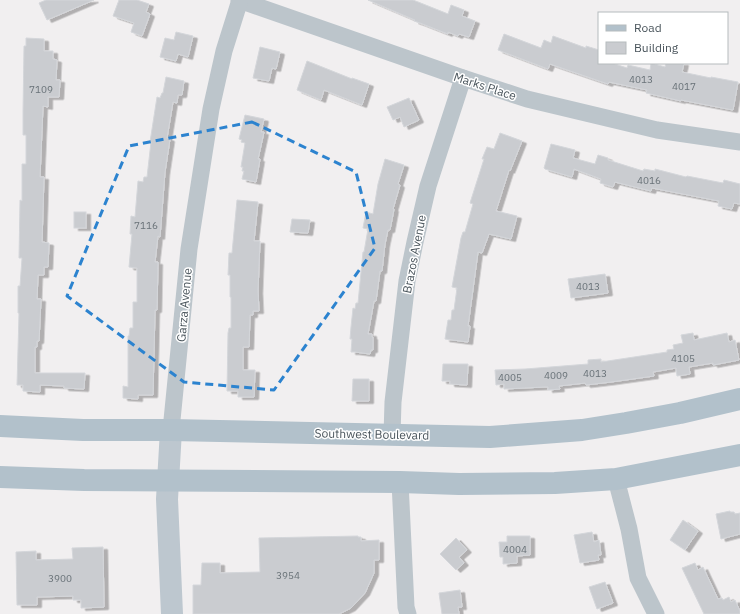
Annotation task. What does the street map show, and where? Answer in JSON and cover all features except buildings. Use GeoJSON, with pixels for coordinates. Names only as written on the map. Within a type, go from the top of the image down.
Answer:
{"type":"FeatureCollection","features":[{"type":"Feature","properties":{"kind":"main road","name":"Southwest Boulevard"},"geometry":{"type":"LineString","coordinates":[[0,426],[83,430],[172,430],[490,437],[582,430],[680,413],[740,399]]}},
{"type":"Feature","properties":{"kind":"main road"},"geometry":{"type":"LineString","coordinates":[[0,477],[84,480],[400,482],[459,484],[555,483],[616,479],[740,455]]}},
{"type":"Feature","properties":{"kind":"street","name":"Marks Place"},"geometry":{"type":"LineString","coordinates":[[239,0],[527,99],[657,130],[740,142]]}},
{"type":"Feature","properties":{"kind":"street","name":"Garza Avenue"},"geometry":{"type":"LineString","coordinates":[[172,614],[167,499],[189,249],[211,109],[224,51],[239,0]]}},
{"type":"Feature","properties":{"kind":"street","name":"Brazos Avenue"},"geometry":{"type":"LineString","coordinates":[[392,435],[394,394],[407,281],[428,186],[463,78]]}},
{"type":"Feature","properties":{"kind":"street"},"geometry":{"type":"LineString","coordinates":[[616,479],[629,529],[638,578],[656,614]]}},
{"type":"Feature","properties":{"kind":"street"},"geometry":{"type":"LineString","coordinates":[[400,482],[406,607],[408,614]]}},
{"type":"Feature","properties":{"kind":"highlighted area"},"geometry":{"type":"Polygon","coordinates":[[[252,122],[356,172],[375,248],[274,390],[184,382],[67,296],[129,146],[252,122]]]}}]}
